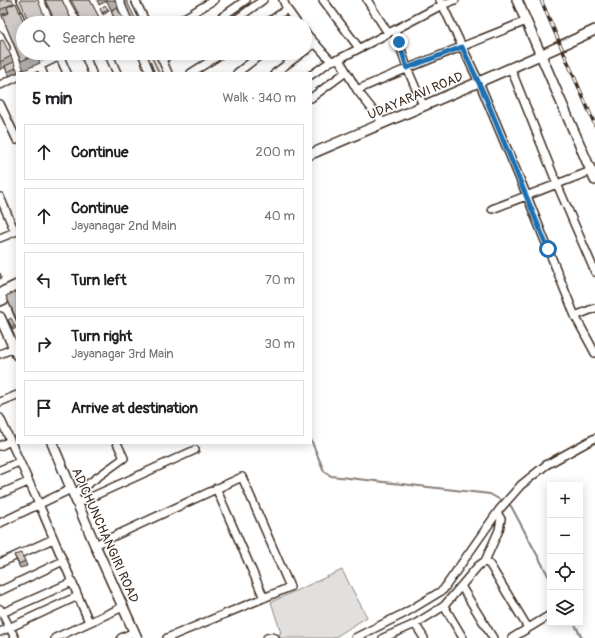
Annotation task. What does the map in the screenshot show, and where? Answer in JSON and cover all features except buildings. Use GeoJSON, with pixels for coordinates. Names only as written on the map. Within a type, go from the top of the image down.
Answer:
{"type":"FeatureCollection","features":[{"type":"Feature","properties":{"kind":"street"},"geometry":{"type":"LineString","coordinates":[[12,0],[19,16]]}},
{"type":"Feature","properties":{"kind":"street"},"geometry":{"type":"LineString","coordinates":[[119,0],[126,16]]}},
{"type":"Feature","properties":{"kind":"street"},"geometry":{"type":"LineString","coordinates":[[135,0],[143,16]]}},
{"type":"Feature","properties":{"kind":"street"},"geometry":{"type":"LineString","coordinates":[[188,16],[214,0]]}},
{"type":"Feature","properties":{"kind":"street"},"geometry":{"type":"LineString","coordinates":[[223,16],[246,0]]}},
{"type":"Feature","properties":{"kind":"street"},"geometry":{"type":"LineString","coordinates":[[240,16],[263,0]]}},
{"type":"Feature","properties":{"kind":"street"},"geometry":{"type":"LineString","coordinates":[[282,0],[292,16]]}},
{"type":"Feature","properties":{"kind":"street"},"geometry":{"type":"LineString","coordinates":[[323,0],[359,48]]}},
{"type":"Feature","properties":{"kind":"street"},"geometry":{"type":"LineString","coordinates":[[367,0],[392,31],[423,105]]}},
{"type":"Feature","properties":{"kind":"street"},"geometry":{"type":"LineString","coordinates":[[312,74],[331,61],[339,59],[392,31],[441,2],[455,0]]}},
{"type":"Feature","properties":{"kind":"street"},"geometry":{"type":"LineString","coordinates":[[492,209],[557,184],[593,175],[517,0]]}},
{"type":"Feature","properties":{"kind":"street"},"geometry":{"type":"LineString","coordinates":[[441,2],[478,82],[527,196],[575,316],[595,353]]}},
{"type":"Feature","properties":{"kind":"street"},"geometry":{"type":"LineString","coordinates":[[277,16],[287,9]]}},
{"type":"Feature","properties":{"kind":"street"},"geometry":{"type":"LineString","coordinates":[[357,90],[407,68],[526,21]]}},
{"type":"Feature","properties":{"kind":"street","name":"UDAYARAVI ROAD"},"geometry":{"type":"LineString","coordinates":[[312,154],[423,105],[511,69],[595,30]]}},
{"type":"Feature","properties":{"kind":"street"},"geometry":{"type":"LineString","coordinates":[[0,36],[8,54]]}},
{"type":"Feature","properties":{"kind":"street"},"geometry":{"type":"LineString","coordinates":[[312,40],[331,61]]}},
{"type":"Feature","properties":{"kind":"street"},"geometry":{"type":"LineString","coordinates":[[339,59],[357,90],[383,123]]}},
{"type":"Feature","properties":{"kind":"street"},"geometry":{"type":"LineString","coordinates":[[38,60],[43,72]]}},
{"type":"Feature","properties":{"kind":"street"},"geometry":{"type":"LineString","coordinates":[[27,72],[50,60]]}},
{"type":"Feature","properties":{"kind":"street"},"geometry":{"type":"LineString","coordinates":[[63,60],[67,72]]}},
{"type":"Feature","properties":{"kind":"street"},"geometry":{"type":"LineString","coordinates":[[87,60],[92,72]]}},
{"type":"Feature","properties":{"kind":"street"},"geometry":{"type":"LineString","coordinates":[[111,60],[117,72]]}},
{"type":"Feature","properties":{"kind":"street"},"geometry":{"type":"LineString","coordinates":[[145,60],[150,72]]}},
{"type":"Feature","properties":{"kind":"street"},"geometry":{"type":"LineString","coordinates":[[163,60],[168,72]]}},
{"type":"Feature","properties":{"kind":"street"},"geometry":{"type":"LineString","coordinates":[[193,72],[211,60]]}},
{"type":"Feature","properties":{"kind":"street"},"geometry":{"type":"LineString","coordinates":[[238,72],[254,60]]}},
{"type":"Feature","properties":{"kind":"street"},"geometry":{"type":"LineString","coordinates":[[276,72],[293,60]]}},
{"type":"Feature","properties":{"kind":"street"},"geometry":{"type":"LineString","coordinates":[[511,69],[557,184],[595,272]]}},
{"type":"Feature","properties":{"kind":"street"},"geometry":{"type":"LineString","coordinates":[[312,97],[346,72]]}},
{"type":"Feature","properties":{"kind":"street"},"geometry":{"type":"LineString","coordinates":[[0,85],[16,77]]}},
{"type":"Feature","properties":{"kind":"street"},"geometry":{"type":"LineString","coordinates":[[0,104],[16,138]]}},
{"type":"Feature","properties":{"kind":"street"},"geometry":{"type":"LineString","coordinates":[[0,197],[16,231],[0,238]]}},
{"type":"Feature","properties":{"kind":"street"},"geometry":{"type":"LineString","coordinates":[[0,293],[16,285]]}},
{"type":"Feature","properties":{"kind":"street"},"geometry":{"type":"LineString","coordinates":[[0,301],[16,293]]}},
{"type":"Feature","properties":{"kind":"street"},"geometry":{"type":"LineString","coordinates":[[575,316],[595,308]]}},
{"type":"Feature","properties":{"kind":"street"},"geometry":{"type":"LineString","coordinates":[[0,317],[16,352],[0,354]]}},
{"type":"Feature","properties":{"kind":"street"},"geometry":{"type":"LineString","coordinates":[[0,402],[16,395]]}},
{"type":"Feature","properties":{"kind":"street"},"geometry":{"type":"LineString","coordinates":[[0,420],[39,504],[90,622]]}},
{"type":"Feature","properties":{"kind":"street"},"geometry":{"type":"LineString","coordinates":[[355,638],[405,613],[443,590],[498,511],[521,484],[546,465],[595,438]]}},
{"type":"Feature","properties":{"kind":"street"},"geometry":{"type":"LineString","coordinates":[[0,446],[10,441]]}},
{"type":"Feature","properties":{"kind":"street","name":"ADICHUNCHANGIRI ROAD"},"geometry":{"type":"LineString","coordinates":[[52,444],[135,635]]}},
{"type":"Feature","properties":{"kind":"street"},"geometry":{"type":"LineString","coordinates":[[0,523],[39,504],[72,492],[124,458],[117,444]]}},
{"type":"Feature","properties":{"kind":"street"},"geometry":{"type":"LineString","coordinates":[[78,503],[195,450]]}},
{"type":"Feature","properties":{"kind":"street"},"geometry":{"type":"LineString","coordinates":[[0,470],[20,462]]}},
{"type":"Feature","properties":{"kind":"street"},"geometry":{"type":"LineString","coordinates":[[95,545],[242,476],[290,587],[167,638]]}},
{"type":"Feature","properties":{"kind":"street"},"geometry":{"type":"LineString","coordinates":[[0,494],[28,482]]}},
{"type":"Feature","properties":{"kind":"street"},"geometry":{"type":"LineString","coordinates":[[216,488],[264,598]]}},
{"type":"Feature","properties":{"kind":"street"},"geometry":{"type":"LineString","coordinates":[[386,637],[415,624],[444,606],[478,566],[485,561],[499,530],[501,519],[498,511]]}},
{"type":"Feature","properties":{"kind":"street"},"geometry":{"type":"LineString","coordinates":[[0,563],[53,539]]}},
{"type":"Feature","properties":{"kind":"street"},"geometry":{"type":"LineString","coordinates":[[485,561],[490,565],[528,628]]}},
{"type":"Feature","properties":{"kind":"street"},"geometry":{"type":"LineString","coordinates":[[0,591],[63,562]]}},
{"type":"Feature","properties":{"kind":"street"},"geometry":{"type":"LineString","coordinates":[[15,638],[1,611],[72,582]]}},
{"type":"Feature","properties":{"kind":"street"},"geometry":{"type":"LineString","coordinates":[[461,586],[493,638]]}},
{"type":"Feature","properties":{"kind":"street"},"geometry":{"type":"LineString","coordinates":[[0,632],[78,596]]}},
{"type":"Feature","properties":{"kind":"street"},"geometry":{"type":"LineString","coordinates":[[444,606],[463,638]]}},
{"type":"Feature","properties":{"kind":"street"},"geometry":{"type":"LineString","coordinates":[[55,638],[123,607]]}},
{"type":"Feature","properties":{"kind":"street"},"geometry":{"type":"LineString","coordinates":[[512,638],[547,617]]}},
{"type":"Feature","properties":{"kind":"street"},"geometry":{"type":"LineString","coordinates":[[415,624],[424,638]]}},
{"type":"Feature","properties":{"kind":"street"},"geometry":{"type":"LineString","coordinates":[[121,638],[135,635]]}},
{"type":"Feature","properties":{"kind":"street"},"geometry":{"type":"LineString","coordinates":[[267,638],[271,636],[275,638]]}},
{"type":"Feature","properties":{"kind":"shaded area"},"geometry":{"type":"Polygon","coordinates":[[[342,570],[367,617],[334,638],[277,638],[276,635],[281,633],[271,602],[342,570]]]}},
{"type":"Feature","properties":{"kind":"waterway"},"geometry":{"type":"LineString","coordinates":[[126,0],[134,16]]}},
{"type":"Feature","properties":{"kind":"waterway"},"geometry":{"type":"LineString","coordinates":[[153,60],[159,72]]}},
{"type":"Feature","properties":{"kind":"waterway"},"geometry":{"type":"LineString","coordinates":[[312,442],[324,471],[331,476],[490,494],[511,506],[547,573]]}},
{"type":"Feature","properties":{"kind":"waterway"},"geometry":{"type":"LineString","coordinates":[[576,626],[582,638]]}},
{"type":"Feature","properties":{"kind":"railway"},"geometry":{"type":"LineString","coordinates":[[541,0],[595,125]]}},
{"type":"Feature","properties":{"kind":"route"},"geometry":{"type":"LineString","coordinates":[[399,42],[407,68],[462,47],[485,96],[548,249]]}}]}
